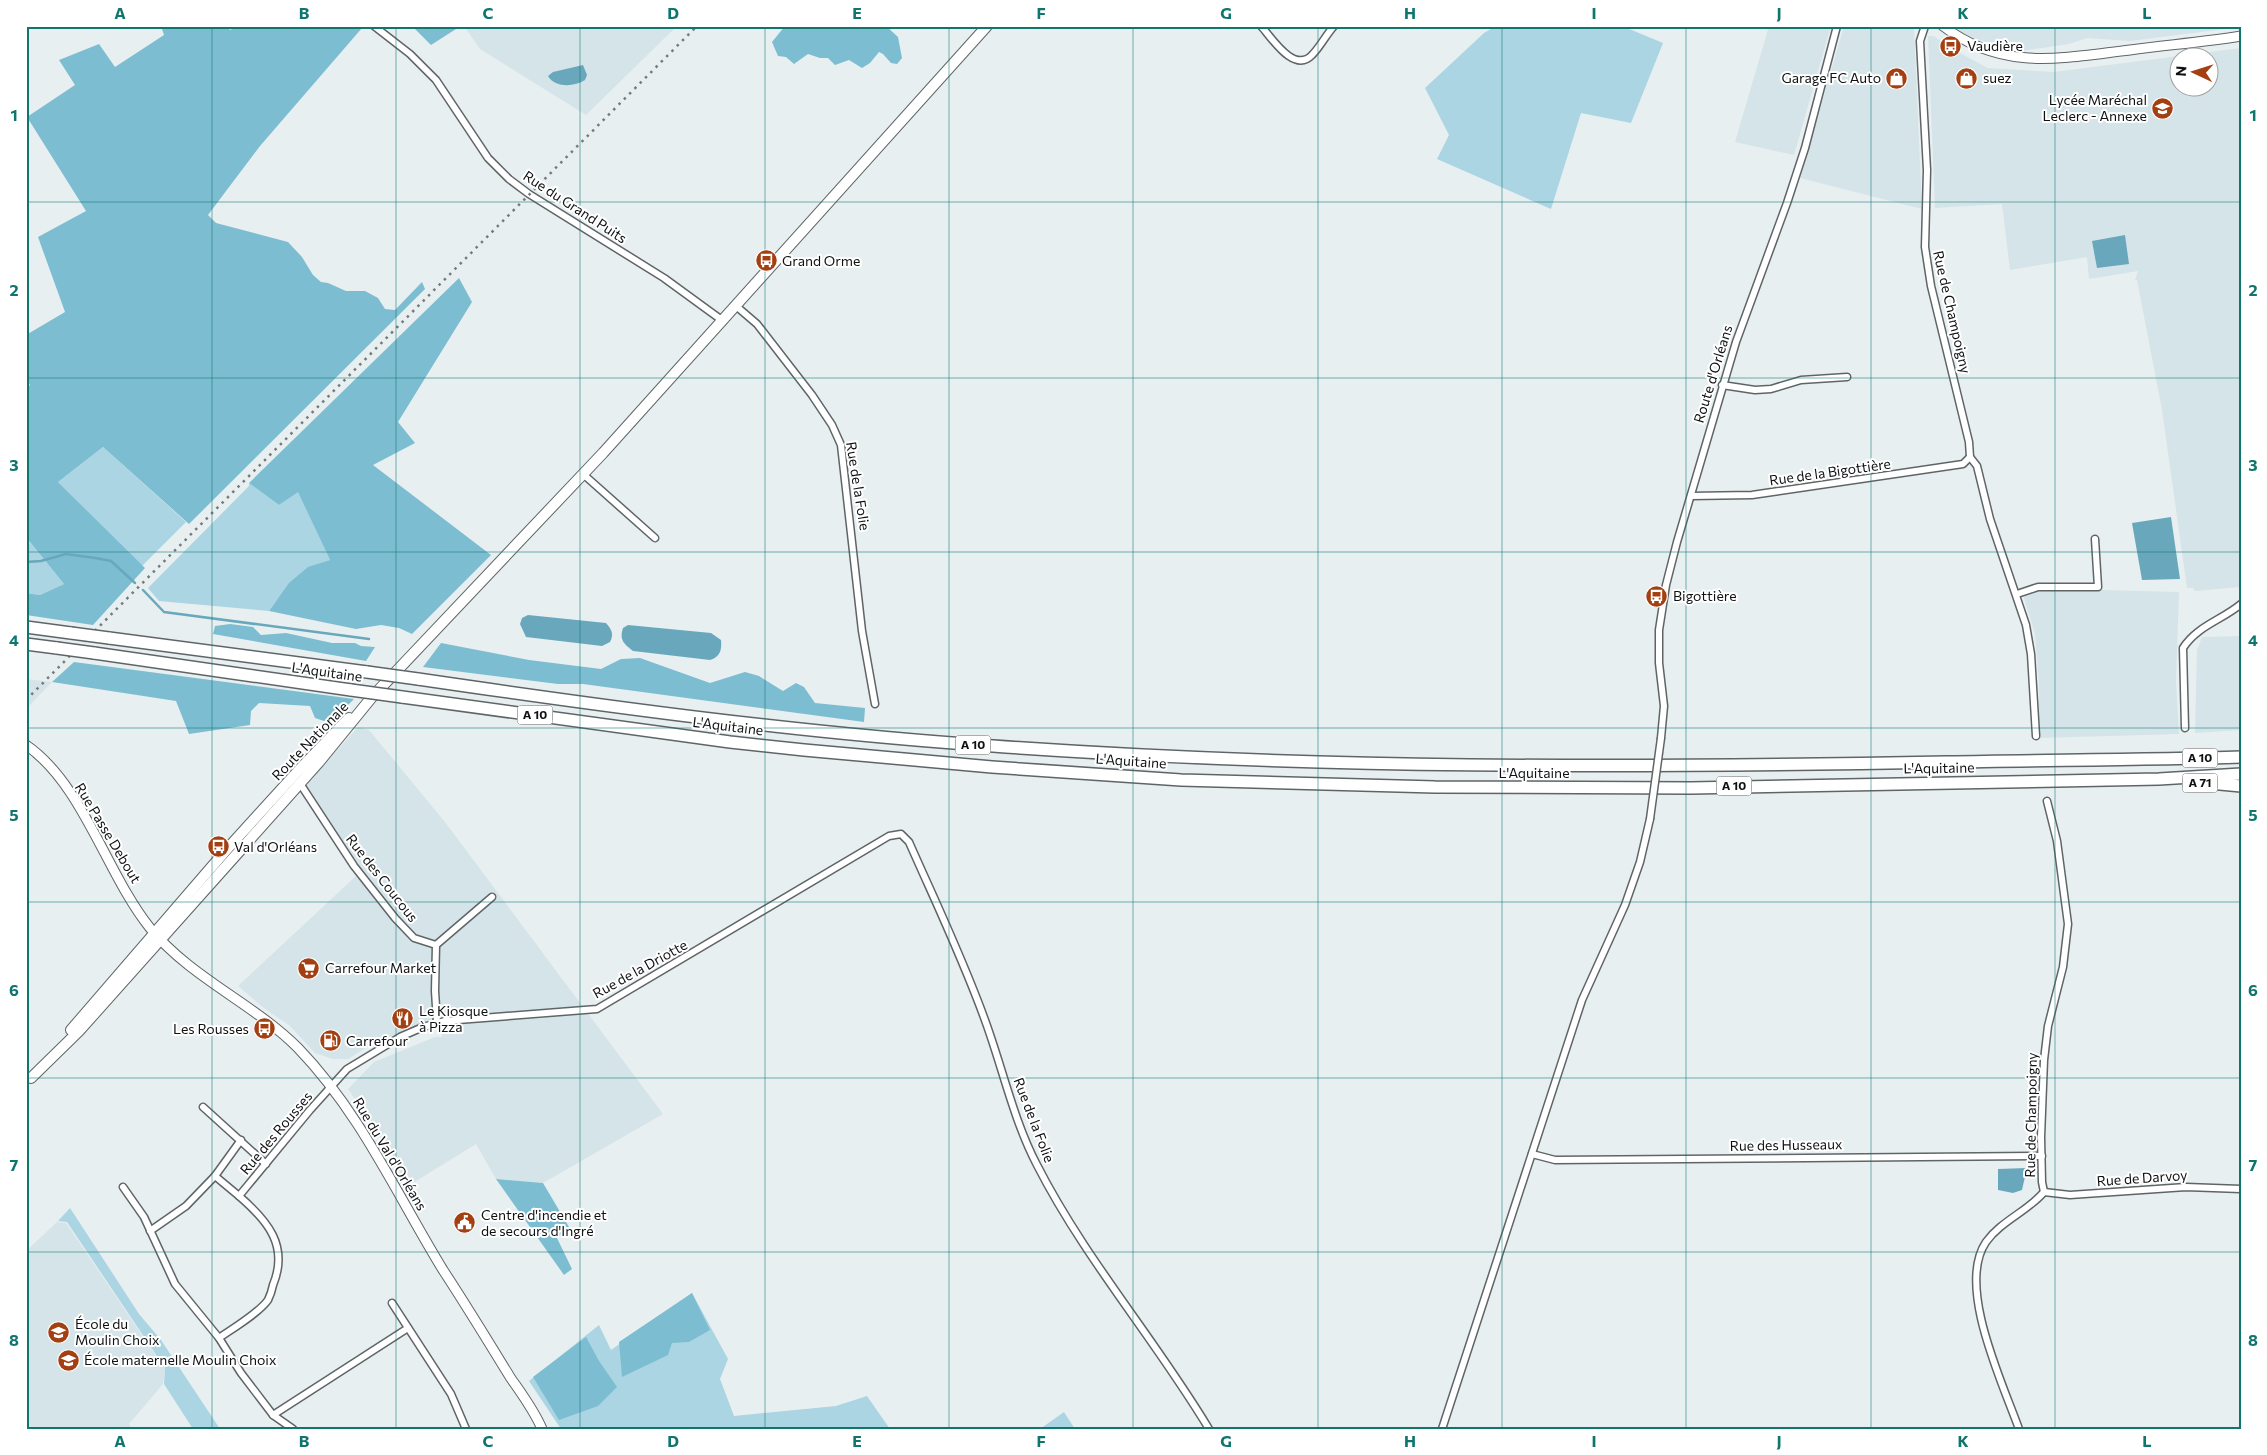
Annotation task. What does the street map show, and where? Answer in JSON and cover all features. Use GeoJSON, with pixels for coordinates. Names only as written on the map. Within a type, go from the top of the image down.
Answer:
{"type":"FeatureCollection","features":[{"type":"Feature","properties":{"kind":"highway","name":"L'Aquitaine"},"geometry":{"type":"LineString","coordinates":[[26,627],[671,714],[891,738],[1003,747],[1237,760],[1427,765],[1620,766],[2241,757]]}},
{"type":"Feature","properties":{"kind":"highway","name":"L'Aquitaine"},"geometry":{"type":"LineString","coordinates":[[26,644],[722,741],[992,767],[1181,780],[1435,787],[1691,788],[2159,779],[2241,774]]}},
{"type":"Feature","properties":{"kind":"highway","name":"A 71"},"geometry":{"type":"LineString","coordinates":[[2159,779],[2241,786]]}},
{"type":"Feature","properties":{"kind":"main road"},"geometry":{"type":"LineString","coordinates":[[372,697],[583,474],[987,26]]}},
{"type":"Feature","properties":{"kind":"main road","name":"Route Nationale"},"geometry":{"type":"LineString","coordinates":[[29,1081],[157,936],[298,770],[336,730],[372,697]]}},
{"type":"Feature","properties":{"kind":"main road","name":"Route Nationale"},"geometry":{"type":"LineString","coordinates":[[157,936],[300,784],[372,697]]}},
{"type":"Feature","properties":{"kind":"street","name":"Rue du Grand Puits"},"geometry":{"type":"LineString","coordinates":[[374,26],[410,54],[436,80],[480,148],[509,179],[529,194],[664,278],[722,321]]}},
{"type":"Feature","properties":{"kind":"street"},"geometry":{"type":"LineString","coordinates":[[1261,26],[1288,57],[1299,61],[1306,60],[1312,56],[1334,26]]}},
{"type":"Feature","properties":{"kind":"street","name":"Route d'Orléans"},"geometry":{"type":"LineString","coordinates":[[1442,1429],[1582,1000],[1634,880],[1650,819],[1661,738],[1664,706],[1659,663],[1661,616],[1677,542],[1691,496],[1697,467],[1744,317],[1787,203],[1805,148],[1836,26]]}},
{"type":"Feature","properties":{"kind":"street","name":"Rue de Champoigny"},"geometry":{"type":"LineString","coordinates":[[1926,26],[1920,41],[1927,170],[1925,247],[1931,286],[1969,442],[1970,457],[1977,466],[1990,520],[2017,594],[2029,638],[2036,736]]}},
{"type":"Feature","properties":{"kind":"street"},"geometry":{"type":"LineString","coordinates":[[1943,26],[1964,41],[1995,54],[2014,58],[2047,60],[2241,36]]}},
{"type":"Feature","properties":{"kind":"street","name":"Rue de la Folie"},"geometry":{"type":"LineString","coordinates":[[736,306],[757,324],[812,395],[832,425],[841,445],[862,631],[875,704]]}},
{"type":"Feature","properties":{"kind":"street"},"geometry":{"type":"LineString","coordinates":[[1722,386],[1771,389],[1801,380],[1847,377]]}},
{"type":"Feature","properties":{"kind":"street","name":"Rue de la Bigottière"},"geometry":{"type":"LineString","coordinates":[[1691,496],[1752,496],[1855,482],[1959,464],[1966,462],[1970,457]]}},
{"type":"Feature","properties":{"kind":"street"},"geometry":{"type":"LineString","coordinates":[[583,474],[655,538]]}},
{"type":"Feature","properties":{"kind":"street"},"geometry":{"type":"LineString","coordinates":[[2017,594],[2038,586],[2098,587],[2094,539]]}},
{"type":"Feature","properties":{"kind":"street"},"geometry":{"type":"LineString","coordinates":[[2185,728],[2183,648],[2190,637],[2203,627],[2221,619],[2241,604]]}},
{"type":"Feature","properties":{"kind":"street","name":"Rue Passe Debout"},"geometry":{"type":"LineString","coordinates":[[26,745],[51,767],[66,788],[130,897],[157,936]]}},
{"type":"Feature","properties":{"kind":"street","name":"Rue des Coucous"},"geometry":{"type":"LineString","coordinates":[[298,770],[300,784],[354,866],[395,918],[414,938],[436,945]]}},
{"type":"Feature","properties":{"kind":"street","name":"Rue de Champoigny"},"geometry":{"type":"LineString","coordinates":[[2019,1429],[1991,1353],[1983,1324],[1978,1294],[1977,1269],[1982,1249],[1992,1234],[2037,1200],[2044,1192],[2042,1092],[2046,1038],[2063,966],[2068,924],[2057,841],[2047,801]]}},
{"type":"Feature","properties":{"kind":"street","name":"Rue de la Folie"},"geometry":{"type":"LineString","coordinates":[[889,836],[904,835],[912,849],[985,1020],[1023,1132],[1042,1174],[1088,1248],[1177,1378],[1209,1429]]}},
{"type":"Feature","properties":{"kind":"street","name":"Rue de la Driotte"},"geometry":{"type":"LineString","coordinates":[[332,1087],[347,1069],[363,1059],[400,1037],[436,1022],[597,1009],[889,836]]}},
{"type":"Feature","properties":{"kind":"street"},"geometry":{"type":"LineString","coordinates":[[436,1022],[434,991],[436,945],[492,897]]}},
{"type":"Feature","properties":{"kind":"street","name":"Rue du Val d'Orléans"},"geometry":{"type":"LineString","coordinates":[[157,936],[205,978],[279,1031],[306,1057],[332,1087],[372,1147],[433,1252],[542,1429]]}},
{"type":"Feature","properties":{"kind":"street","name":"Rue des Rousses"},"geometry":{"type":"LineString","coordinates":[[239,1196],[310,1110],[332,1087]]}},
{"type":"Feature","properties":{"kind":"street"},"geometry":{"type":"LineString","coordinates":[[202,1107],[266,1164]]}},
{"type":"Feature","properties":{"kind":"street","name":"Rue des Rousses"},"geometry":{"type":"LineString","coordinates":[[150,1232],[186,1206],[215,1176],[241,1140]]}},
{"type":"Feature","properties":{"kind":"street","name":"Rue des Husseaux"},"geometry":{"type":"LineString","coordinates":[[1532,1154],[1555,1160],[2042,1156]]}},
{"type":"Feature","properties":{"kind":"street","name":"Rue des Rousses"},"geometry":{"type":"LineString","coordinates":[[215,1176],[258,1212],[276,1241],[279,1257],[279,1272],[268,1300],[242,1323],[219,1338]]}},
{"type":"Feature","properties":{"kind":"street","name":"Rue de Darvoy"},"geometry":{"type":"LineString","coordinates":[[2044,1192],[2070,1195],[2186,1186],[2241,1189]]}},
{"type":"Feature","properties":{"kind":"street"},"geometry":{"type":"LineString","coordinates":[[123,1187],[144,1217],[175,1284],[219,1338],[241,1373],[273,1415],[293,1429]]}},
{"type":"Feature","properties":{"kind":"street"},"geometry":{"type":"LineString","coordinates":[[392,1303],[450,1394],[466,1429]]}},
{"type":"Feature","properties":{"kind":"street"},"geometry":{"type":"LineString","coordinates":[[273,1415],[408,1328]]}},
{"type":"Feature","properties":{"kind":"shaded area"},"geometry":{"type":"Polygon","coordinates":[[[161,26],[227,26],[230,30],[238,26],[362,28],[260,146],[208,215],[216,223],[288,242],[302,257],[313,275],[321,282],[346,291],[365,291],[378,298],[385,309],[395,310],[422,282],[425,289],[189,524],[103,447],[58,482],[145,568],[93,625],[26,615],[26,593],[40,595],[64,584],[26,537],[26,388],[30,385],[26,378],[26,335],[65,312],[38,237],[86,211],[27,117],[75,85],[59,60],[99,44],[115,67],[164,35],[161,26]]]}},
{"type":"Feature","properties":{"kind":"shaded area"},"geometry":{"type":"Polygon","coordinates":[[[412,26],[456,26],[456,29],[431,45],[412,26]]]}},
{"type":"Feature","properties":{"kind":"shaded area"},"geometry":{"type":"Polygon","coordinates":[[[464,26],[677,26],[586,115],[480,49],[464,26]]]}},
{"type":"Feature","properties":{"kind":"shaded area"},"geometry":{"type":"Polygon","coordinates":[[[785,26],[886,26],[898,37],[902,58],[897,64],[891,63],[879,52],[870,63],[862,68],[849,60],[835,65],[828,58],[820,58],[808,54],[794,64],[786,57],[778,56],[772,42],[785,26]]]}},
{"type":"Feature","properties":{"kind":"shaded area"},"geometry":{"type":"Polygon","coordinates":[[[1496,26],[1622,26],[1663,43],[1631,123],[1581,113],[1551,209],[1437,159],[1449,135],[1425,88],[1484,33],[1496,26]]]}},
{"type":"Feature","properties":{"kind":"shaded area"},"geometry":{"type":"Polygon","coordinates":[[[1769,26],[1831,26],[1794,155],[1735,142],[1769,26]]]}},
{"type":"Feature","properties":{"kind":"shaded area"},"geometry":{"type":"Polygon","coordinates":[[[1844,26],[1914,26],[1922,209],[1800,178],[1844,26]]]}},
{"type":"Feature","properties":{"kind":"shaded area"},"geometry":{"type":"Polygon","coordinates":[[[1954,26],[2241,27],[2130,41],[2087,38],[2069,44],[2021,51],[1991,44],[1966,35],[1954,26]]]}},
{"type":"Feature","properties":{"kind":"shaded area"},"geometry":{"type":"Polygon","coordinates":[[[1928,36],[1934,36],[1947,46],[1988,68],[2054,72],[2170,57],[2170,98],[2220,98],[2220,51],[2241,48],[2241,587],[2195,591],[2193,588],[2187,588],[2162,410],[2137,280],[2135,280],[2138,271],[2089,279],[2087,257],[2010,270],[2002,204],[1935,208],[1928,36]]]}},
{"type":"Feature","properties":{"kind":"shaded area"},"geometry":{"type":"Polygon","coordinates":[[[583,65],[587,75],[585,80],[576,84],[565,85],[555,83],[548,76],[553,72],[583,65]]]}},
{"type":"Feature","properties":{"kind":"shaded area"},"geometry":{"type":"Polygon","coordinates":[[[2125,235],[2129,264],[2097,268],[2092,241],[2125,235]]]}},
{"type":"Feature","properties":{"kind":"shaded area"},"geometry":{"type":"Polygon","coordinates":[[[459,278],[472,302],[398,422],[415,443],[373,465],[491,555],[412,634],[399,628],[381,625],[356,629],[269,611],[289,583],[308,567],[330,560],[298,492],[279,505],[249,483],[459,278]]]}},
{"type":"Feature","properties":{"kind":"shaded area"},"geometry":{"type":"Polygon","coordinates":[[[103,447],[186,522],[142,566],[58,482],[103,447]]]}},
{"type":"Feature","properties":{"kind":"shaded area"},"geometry":{"type":"Polygon","coordinates":[[[249,483],[279,505],[298,491],[330,560],[301,574],[282,593],[269,611],[159,601],[148,588],[249,486],[249,483]]]}},
{"type":"Feature","properties":{"kind":"shaded area"},"geometry":{"type":"Polygon","coordinates":[[[2171,517],[2180,579],[2142,580],[2132,523],[2171,517]]]}},
{"type":"Feature","properties":{"kind":"shaded area"},"geometry":{"type":"Polygon","coordinates":[[[26,537],[64,584],[40,595],[26,593],[26,537]]]}},
{"type":"Feature","properties":{"kind":"shaded area"},"geometry":{"type":"Polygon","coordinates":[[[2021,588],[2179,592],[2176,680],[2179,734],[2039,738],[2039,684],[2035,634],[2021,588]]]}},
{"type":"Feature","properties":{"kind":"shaded area"},"geometry":{"type":"Polygon","coordinates":[[[528,615],[606,623],[612,632],[612,637],[610,642],[602,646],[526,637],[520,624],[522,618],[528,615]]]}},
{"type":"Feature","properties":{"kind":"shaded area"},"geometry":{"type":"Polygon","coordinates":[[[230,624],[253,627],[261,635],[286,633],[332,643],[355,643],[361,646],[375,647],[366,661],[213,634],[215,626],[230,624]]]}},
{"type":"Feature","properties":{"kind":"shaded area"},"geometry":{"type":"Polygon","coordinates":[[[628,625],[711,633],[721,640],[721,650],[716,657],[710,660],[633,651],[622,639],[623,628],[628,625]]]}},
{"type":"Feature","properties":{"kind":"shaded area"},"geometry":{"type":"Polygon","coordinates":[[[2241,636],[2241,730],[2195,733],[2197,650],[2202,637],[2241,636]]]}},
{"type":"Feature","properties":{"kind":"shaded area"},"geometry":{"type":"Polygon","coordinates":[[[441,643],[529,660],[601,669],[621,659],[640,658],[710,683],[745,672],[759,676],[783,691],[796,683],[804,687],[815,703],[865,708],[864,722],[583,684],[558,684],[423,667],[441,643]]]}},
{"type":"Feature","properties":{"kind":"shaded area"},"geometry":{"type":"Polygon","coordinates":[[[74,662],[354,699],[330,723],[315,718],[310,706],[259,703],[251,711],[250,725],[189,734],[176,701],[52,682],[74,662]]]}},
{"type":"Feature","properties":{"kind":"shaded area"},"geometry":{"type":"Polygon","coordinates":[[[26,679],[52,682],[26,709],[26,679]]]}},
{"type":"Feature","properties":{"kind":"shaded area"},"geometry":{"type":"Polygon","coordinates":[[[358,727],[369,730],[445,822],[663,1114],[543,1183],[496,1179],[476,1144],[408,1186],[374,1127],[348,1089],[374,1062],[435,1037],[442,1037],[442,1019],[424,1023],[372,1044],[348,1059],[333,1059],[315,1053],[289,1025],[265,1009],[238,986],[356,876],[379,899],[299,784],[308,783],[358,727]]]}},
{"type":"Feature","properties":{"kind":"shaded area"},"geometry":{"type":"Polygon","coordinates":[[[2027,1168],[2022,1190],[2013,1193],[1998,1190],[1998,1169],[2027,1168]]]}},
{"type":"Feature","properties":{"kind":"shaded area"},"geometry":{"type":"Polygon","coordinates":[[[496,1179],[543,1183],[569,1227],[557,1238],[572,1269],[564,1275],[496,1179]]]}},
{"type":"Feature","properties":{"kind":"shaded area"},"geometry":{"type":"Polygon","coordinates":[[[70,1208],[139,1314],[161,1340],[220,1429],[193,1429],[164,1384],[165,1368],[67,1222],[58,1221],[70,1208]]]}},
{"type":"Feature","properties":{"kind":"shaded area"},"geometry":{"type":"Polygon","coordinates":[[[57,1222],[66,1223],[165,1369],[163,1384],[129,1424],[132,1429],[26,1429],[26,1251],[57,1222]]]}},
{"type":"Feature","properties":{"kind":"shaded area"},"geometry":{"type":"Polygon","coordinates":[[[692,1293],[728,1359],[720,1379],[734,1416],[836,1406],[867,1396],[890,1429],[561,1429],[529,1381],[599,1325],[611,1350],[692,1293]]]}},
{"type":"Feature","properties":{"kind":"shaded area"},"geometry":{"type":"Polygon","coordinates":[[[692,1293],[710,1330],[689,1342],[672,1343],[668,1355],[622,1377],[619,1342],[692,1293]]]}},
{"type":"Feature","properties":{"kind":"shaded area"},"geometry":{"type":"Polygon","coordinates":[[[586,1337],[599,1361],[617,1387],[598,1406],[559,1420],[533,1377],[586,1337]]]}},
{"type":"Feature","properties":{"kind":"shaded area"},"geometry":{"type":"Polygon","coordinates":[[[1064,1412],[1075,1429],[1040,1429],[1064,1412]]]}},
{"type":"Feature","properties":{"kind":"waterway"},"geometry":{"type":"LineString","coordinates":[[26,562],[41,561],[66,554],[111,561],[135,583]]}},
{"type":"Feature","properties":{"kind":"waterway"},"geometry":{"type":"LineString","coordinates":[[143,590],[164,612],[369,639]]}},
{"type":"Feature","properties":{"kind":"railway"},"geometry":{"type":"LineString","coordinates":[[26,700],[697,26]]}},
{"type":"Feature","properties":{"kind":"place","name":"Vaudière"},"geometry":{"type":"Point","coordinates":[1951,46]}},
{"type":"Feature","properties":{"kind":"place","name":"Garage FC Auto"},"geometry":{"type":"Point","coordinates":[1897,78]}},
{"type":"Feature","properties":{"kind":"place","name":"suez"},"geometry":{"type":"Point","coordinates":[1967,78]}},
{"type":"Feature","properties":{"kind":"place","name":"Lycée Maréchal Leclerc - Annexe"},"geometry":{"type":"Point","coordinates":[2163,108]}},
{"type":"Feature","properties":{"kind":"place","name":"Grand Orme"},"geometry":{"type":"Point","coordinates":[766,261]}},
{"type":"Feature","properties":{"kind":"place","name":"Bigottière"},"geometry":{"type":"Point","coordinates":[1657,596]}},
{"type":"Feature","properties":{"kind":"place","name":"Val d'Orléans"},"geometry":{"type":"Point","coordinates":[218,847]}},
{"type":"Feature","properties":{"kind":"place","name":"Carrefour Market"},"geometry":{"type":"Point","coordinates":[309,968]}},
{"type":"Feature","properties":{"kind":"place","name":"Le Kiosque à Pizza"},"geometry":{"type":"Point","coordinates":[403,1019]}},
{"type":"Feature","properties":{"kind":"place","name":"Les Rousses"},"geometry":{"type":"Point","coordinates":[265,1029]}},
{"type":"Feature","properties":{"kind":"place","name":"Carrefour"},"geometry":{"type":"Point","coordinates":[330,1041]}},
{"type":"Feature","properties":{"kind":"place","name":"Centre d'incendie et de secours d'Ingré"},"geometry":{"type":"Point","coordinates":[465,1223]}},
{"type":"Feature","properties":{"kind":"place","name":"École du Moulin Choix"},"geometry":{"type":"Point","coordinates":[59,1332]}},
{"type":"Feature","properties":{"kind":"place","name":"École maternelle Moulin Choix"},"geometry":{"type":"Point","coordinates":[68,1360]}}]}
